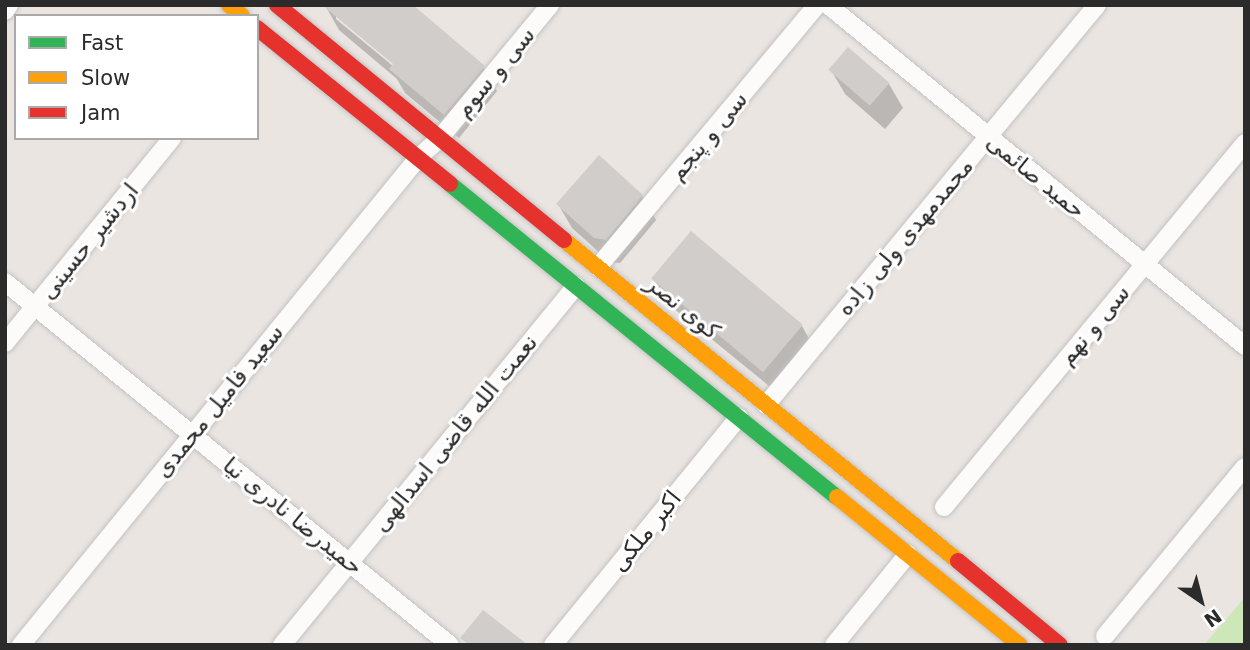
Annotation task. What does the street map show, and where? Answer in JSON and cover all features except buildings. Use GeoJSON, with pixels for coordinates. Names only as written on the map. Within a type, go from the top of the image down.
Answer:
{"type":"FeatureCollection","features":[{"type":"Feature","properties":{"kind":"main road","name":"کوی نصر"},"geometry":{"type":"LineString","coordinates":[[279,6],[1060,645]]}},
{"type":"Feature","properties":{"kind":"main road"},"geometry":{"type":"LineString","coordinates":[[259,32],[1020,645]]}},
{"type":"Feature","properties":{"kind":"street"},"geometry":{"type":"LineString","coordinates":[[5,11],[9,5]]}},
{"type":"Feature","properties":{"kind":"street","name":"سی و سوم"},"geometry":{"type":"LineString","coordinates":[[418,158],[440,138],[550,5]]}},
{"type":"Feature","properties":{"kind":"street","name":"سی و پنجم"},"geometry":{"type":"LineString","coordinates":[[598,267],[817,5]]}},
{"type":"Feature","properties":{"kind":"street","name":"حمید صائمی"},"geometry":{"type":"LineString","coordinates":[[828,5],[1245,346]]}},
{"type":"Feature","properties":{"kind":"street","name":"محمدمهدی ولی زاده"},"geometry":{"type":"LineString","coordinates":[[766,405],[1097,5]]}},
{"type":"Feature","properties":{"kind":"street"},"geometry":{"type":"LineString","coordinates":[[259,30],[279,6]]}},
{"type":"Feature","properties":{"kind":"street","name":"اردشیر حسینی"},"geometry":{"type":"LineString","coordinates":[[5,343],[170,140]]}},
{"type":"Feature","properties":{"kind":"street","name":"سی و نهم"},"geometry":{"type":"LineString","coordinates":[[944,507],[1245,143]]}},
{"type":"Feature","properties":{"kind":"street","name":"سعید فامیل محمدی"},"geometry":{"type":"LineString","coordinates":[[21,645],[418,158]]}},
{"type":"Feature","properties":{"kind":"street","name":"حمیدرضا نادری نیا"},"geometry":{"type":"LineString","coordinates":[[5,282],[450,645]]}},
{"type":"Feature","properties":{"kind":"street","name":"نعمت الله قاضی اسدالهی"},"geometry":{"type":"LineString","coordinates":[[282,645],[576,286]]}},
{"type":"Feature","properties":{"kind":"street","name":"اکبر ملکی"},"geometry":{"type":"LineString","coordinates":[[553,645],[739,417]]}},
{"type":"Feature","properties":{"kind":"street"},"geometry":{"type":"LineString","coordinates":[[1105,636],[1245,467]]}},
{"type":"Feature","properties":{"kind":"street"},"geometry":{"type":"LineString","coordinates":[[834,645],[908,554]]}},
{"type":"Feature","properties":{"kind":"green space"},"geometry":{"type":"Polygon","coordinates":[[[1245,597],[1245,645],[1204,645],[1245,597]]]}},
{"type":"Feature","properties":{"kind":"traffic: fast"},"geometry":{"type":"LineString","coordinates":[[450,184],[837,497]]}},
{"type":"Feature","properties":{"kind":"traffic: slow"},"geometry":{"type":"LineString","coordinates":[[229,5],[240,14]]}},
{"type":"Feature","properties":{"kind":"traffic: slow"},"geometry":{"type":"LineString","coordinates":[[564,240],[958,561]]}},
{"type":"Feature","properties":{"kind":"traffic: slow"},"geometry":{"type":"LineString","coordinates":[[837,497],[1020,645]]}},
{"type":"Feature","properties":{"kind":"traffic: jam"},"geometry":{"type":"LineString","coordinates":[[277,5],[564,240]]}},
{"type":"Feature","properties":{"kind":"traffic: jam"},"geometry":{"type":"LineString","coordinates":[[259,30],[450,184]]}},
{"type":"Feature","properties":{"kind":"traffic: jam"},"geometry":{"type":"LineString","coordinates":[[958,561],[1060,645]]}}]}
